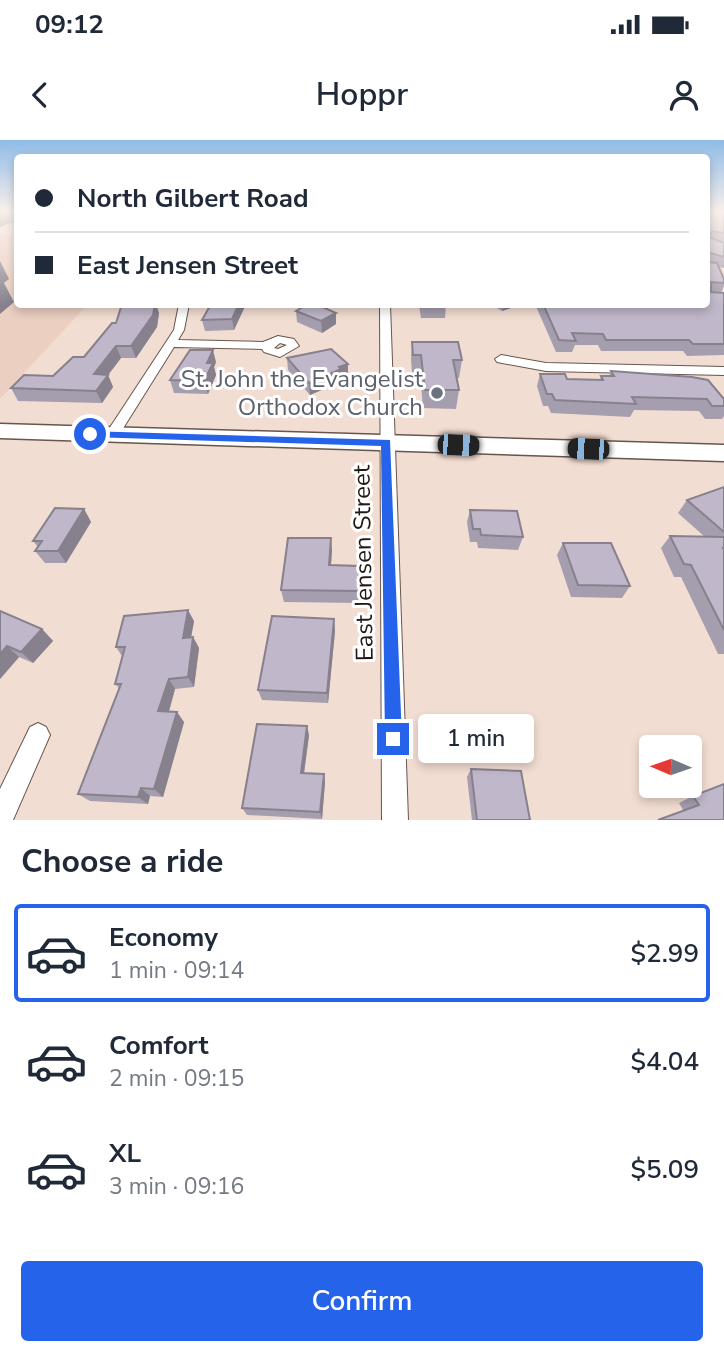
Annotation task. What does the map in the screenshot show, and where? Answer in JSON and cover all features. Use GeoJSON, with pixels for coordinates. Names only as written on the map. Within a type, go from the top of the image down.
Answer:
{"type":"FeatureCollection","features":[{"type":"Feature","properties":{"kind":"main road"},"geometry":{"type":"LineString","coordinates":[[0,431],[724,453]]}},
{"type":"Feature","properties":{"kind":"street"},"geometry":{"type":"LineString","coordinates":[[112,435],[183,320],[184,308]]}},
{"type":"Feature","properties":{"kind":"street","name":"East Jensen Street"},"geometry":{"type":"LineString","coordinates":[[385,308],[395,820]]}},
{"type":"Feature","properties":{"kind":"street"},"geometry":{"type":"LineString","coordinates":[[170,343],[267,346]]}},
{"type":"Feature","properties":{"kind":"street"},"geometry":{"type":"LineString","coordinates":[[501,359],[546,367],[724,371]]}},
{"type":"Feature","properties":{"kind":"street"},"geometry":{"type":"LineString","coordinates":[[0,818],[38,735]]}},
{"type":"Feature","properties":{"kind":"shaded area"},"geometry":{"type":"Polygon","coordinates":[[[0,243],[14,243],[14,308],[84,308],[0,399],[0,243]]]}},
{"type":"Feature","properties":{"kind":"building"},"geometry":{"type":"Polygon","coordinates":[[[710,243],[724,243],[724,257],[710,253],[710,243]]]}},
{"type":"Feature","properties":{"kind":"building"},"geometry":{"type":"Polygon","coordinates":[[[710,262],[717,263],[724,279],[724,283],[711,282],[711,292],[724,293],[724,344],[693,344],[689,340],[606,340],[603,334],[572,333],[576,341],[559,340],[545,308],[710,308],[710,262]]]}},
{"type":"Feature","properties":{"kind":"building"},"geometry":{"type":"Polygon","coordinates":[[[121,308],[154,308],[153,315],[131,346],[116,346],[94,374],[108,375],[96,391],[11,388],[24,375],[53,376],[73,357],[84,357],[112,323],[116,323],[121,308]]]}},
{"type":"Feature","properties":{"kind":"building"},"geometry":{"type":"Polygon","coordinates":[[[209,308],[237,308],[232,319],[202,320],[209,308]]]}},
{"type":"Feature","properties":{"kind":"building"},"geometry":{"type":"Polygon","coordinates":[[[301,308],[325,308],[336,313],[321,321],[296,311],[301,308]]]}},
{"type":"Feature","properties":{"kind":"building"},"geometry":{"type":"Polygon","coordinates":[[[412,342],[458,342],[462,360],[453,360],[459,390],[425,390],[421,355],[413,355],[412,342]]]}},
{"type":"Feature","properties":{"kind":"building"},"geometry":{"type":"Polygon","coordinates":[[[331,349],[348,364],[309,383],[287,358],[331,349]]]}},
{"type":"Feature","properties":{"kind":"building"},"geometry":{"type":"Polygon","coordinates":[[[190,350],[213,350],[207,363],[213,363],[204,381],[170,380],[190,350]]]}},
{"type":"Feature","properties":{"kind":"building"},"geometry":{"type":"Polygon","coordinates":[[[611,371],[708,380],[724,399],[724,406],[712,406],[707,399],[632,397],[636,404],[555,400],[552,394],[547,394],[540,374],[565,374],[567,379],[603,380],[601,376],[614,376],[611,371]]]}},
{"type":"Feature","properties":{"kind":"building"},"geometry":{"type":"Polygon","coordinates":[[[724,487],[724,532],[687,500],[724,487]]]}},
{"type":"Feature","properties":{"kind":"building"},"geometry":{"type":"Polygon","coordinates":[[[55,508],[84,509],[58,551],[35,551],[42,541],[33,541],[55,508]]]}},
{"type":"Feature","properties":{"kind":"building"},"geometry":{"type":"Polygon","coordinates":[[[470,510],[517,511],[523,537],[481,535],[480,529],[473,529],[470,510]]]}},
{"type":"Feature","properties":{"kind":"building"},"geometry":{"type":"Polygon","coordinates":[[[670,536],[724,537],[724,630],[691,565],[684,564],[670,536]]]}},
{"type":"Feature","properties":{"kind":"building"},"geometry":{"type":"Polygon","coordinates":[[[288,538],[331,538],[329,565],[360,566],[360,591],[281,590],[288,538]]]}},
{"type":"Feature","properties":{"kind":"building"},"geometry":{"type":"Polygon","coordinates":[[[563,543],[611,543],[630,586],[578,585],[563,543]]]}},
{"type":"Feature","properties":{"kind":"building"},"geometry":{"type":"Polygon","coordinates":[[[188,610],[183,638],[193,637],[188,677],[169,679],[158,711],[177,712],[154,789],[141,788],[138,797],[78,794],[121,684],[115,684],[125,647],[116,647],[124,616],[188,610]]]}},
{"type":"Feature","properties":{"kind":"building"},"geometry":{"type":"Polygon","coordinates":[[[0,611],[42,629],[21,652],[7,646],[0,654],[0,611]]]}},
{"type":"Feature","properties":{"kind":"building"},"geometry":{"type":"Polygon","coordinates":[[[272,616],[334,619],[327,693],[258,690],[272,616]]]}},
{"type":"Feature","properties":{"kind":"building"},"geometry":{"type":"Polygon","coordinates":[[[257,724],[307,726],[301,773],[324,774],[320,812],[242,808],[257,724]]]}},
{"type":"Feature","properties":{"kind":"building"},"geometry":{"type":"Polygon","coordinates":[[[471,769],[521,771],[530,820],[477,820],[471,769]]]}},
{"type":"Feature","properties":{"kind":"building"},"geometry":{"type":"Polygon","coordinates":[[[724,784],[724,820],[658,820],[699,805],[694,798],[702,798],[702,793],[724,784]]]}},
{"type":"Feature","properties":{"kind":"place","name":"St. John the Evangelist Orthodox Church"},"geometry":{"type":"Point","coordinates":[437,393]}},
{"type":"Feature","properties":{"kind":"route"},"geometry":{"type":"LineString","coordinates":[[90,434],[386,443],[393,739]]}}]}
